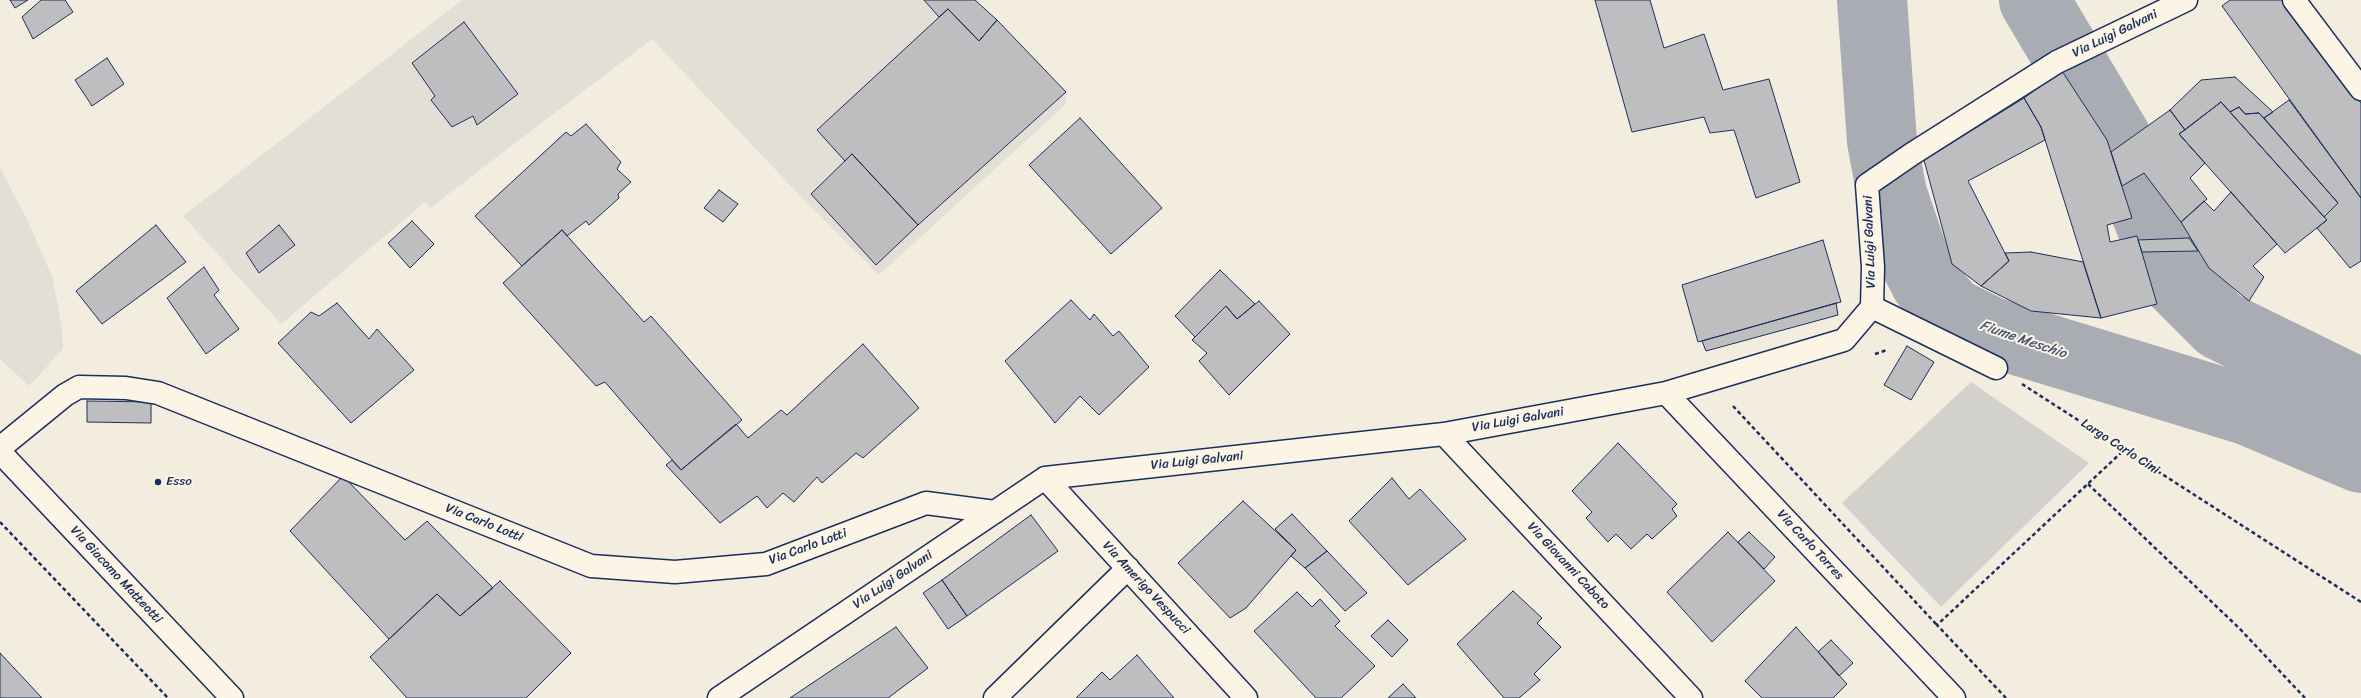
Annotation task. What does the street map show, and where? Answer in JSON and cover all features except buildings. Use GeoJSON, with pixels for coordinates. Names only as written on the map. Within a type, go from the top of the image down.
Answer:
{"type":"FeatureCollection","features":[{"type":"Feature","properties":{"kind":"street","name":"Via Luigi Galvani"},"geometry":{"type":"LineString","coordinates":[[719,698],[1045,478],[1444,434],[1666,393],[1844,340],[1872,307],[1873,267],[1868,185],[1912,154],[2057,62],[2186,0]]}},
{"type":"Feature","properties":{"kind":"street"},"geometry":{"type":"LineString","coordinates":[[2294,0],[2361,89]]}},
{"type":"Feature","properties":{"kind":"street"},"geometry":{"type":"LineString","coordinates":[[1872,307],[1996,368]]}},
{"type":"Feature","properties":{"kind":"street","name":"Via Carlo Lotti"},"geometry":{"type":"LineString","coordinates":[[0,448],[65,394],[79,387],[126,388],[158,393],[591,566],[675,572],[766,564],[926,503],[995,512]]}},
{"type":"Feature","properties":{"kind":"street","name":"Via Carlo Torres"},"geometry":{"type":"LineString","coordinates":[[1666,393],[1954,698]]}},
{"type":"Feature","properties":{"kind":"street","name":"Via Giovanni Caboto"},"geometry":{"type":"LineString","coordinates":[[1444,434],[1691,698]]}},
{"type":"Feature","properties":{"kind":"street","name":"Via Giacomo Matteotti"},"geometry":{"type":"LineString","coordinates":[[0,452],[232,698]]}},
{"type":"Feature","properties":{"kind":"street","name":"Via Amerigo Vespucci"},"geometry":{"type":"LineString","coordinates":[[1045,478],[1246,698]]}},
{"type":"Feature","properties":{"kind":"street"},"geometry":{"type":"LineString","coordinates":[[994,698],[1128,568]]}},
{"type":"Feature","properties":{"kind":"path"},"geometry":{"type":"LineString","coordinates":[[1872,356],[1932,336]]}},
{"type":"Feature","properties":{"kind":"path","name":"Largo Carlo Cini"},"geometry":{"type":"LineString","coordinates":[[1996,368],[2361,602]]}},
{"type":"Feature","properties":{"kind":"path"},"geometry":{"type":"LineString","coordinates":[[1729,402],[2006,698]]}},
{"type":"Feature","properties":{"kind":"path"},"geometry":{"type":"LineString","coordinates":[[1937,625],[2124,450]]}},
{"type":"Feature","properties":{"kind":"path"},"geometry":{"type":"LineString","coordinates":[[2088,484],[2239,628],[2305,698]]}},
{"type":"Feature","properties":{"kind":"path"},"geometry":{"type":"LineString","coordinates":[[0,522],[168,698]]}},
{"type":"Feature","properties":{"kind":"shaded area"},"geometry":{"type":"Polygon","coordinates":[[[462,0],[975,0],[997,20],[1066,92],[1066,104],[879,275],[803,199],[652,39],[430,208],[425,202],[281,324],[183,216],[462,0]]]}},
{"type":"Feature","properties":{"kind":"shaded area"},"geometry":{"type":"Polygon","coordinates":[[[0,168],[27,219],[53,279],[62,329],[63,349],[29,386],[0,359],[0,168]]]}},
{"type":"Feature","properties":{"kind":"shaded area"},"geometry":{"type":"Polygon","coordinates":[[[1971,382],[2089,463],[1941,607],[1842,503],[1971,382]]]}},
{"type":"Feature","properties":{"kind":"waterway","name":"Fiume Meschio"},"geometry":{"type":"LineString","coordinates":[[1872,0],[1882,141],[1892,194],[1916,264],[1926,283],[1951,312],[1991,332],[2247,410],[2361,458]]}},
{"type":"Feature","properties":{"kind":"waterway"},"geometry":{"type":"LineString","coordinates":[[2034,0],[2116,138],[2172,277],[2220,325],[2361,394]]}},
{"type":"Feature","properties":{"kind":"place","name":"Esso"},"geometry":{"type":"Point","coordinates":[158,482]}}]}
